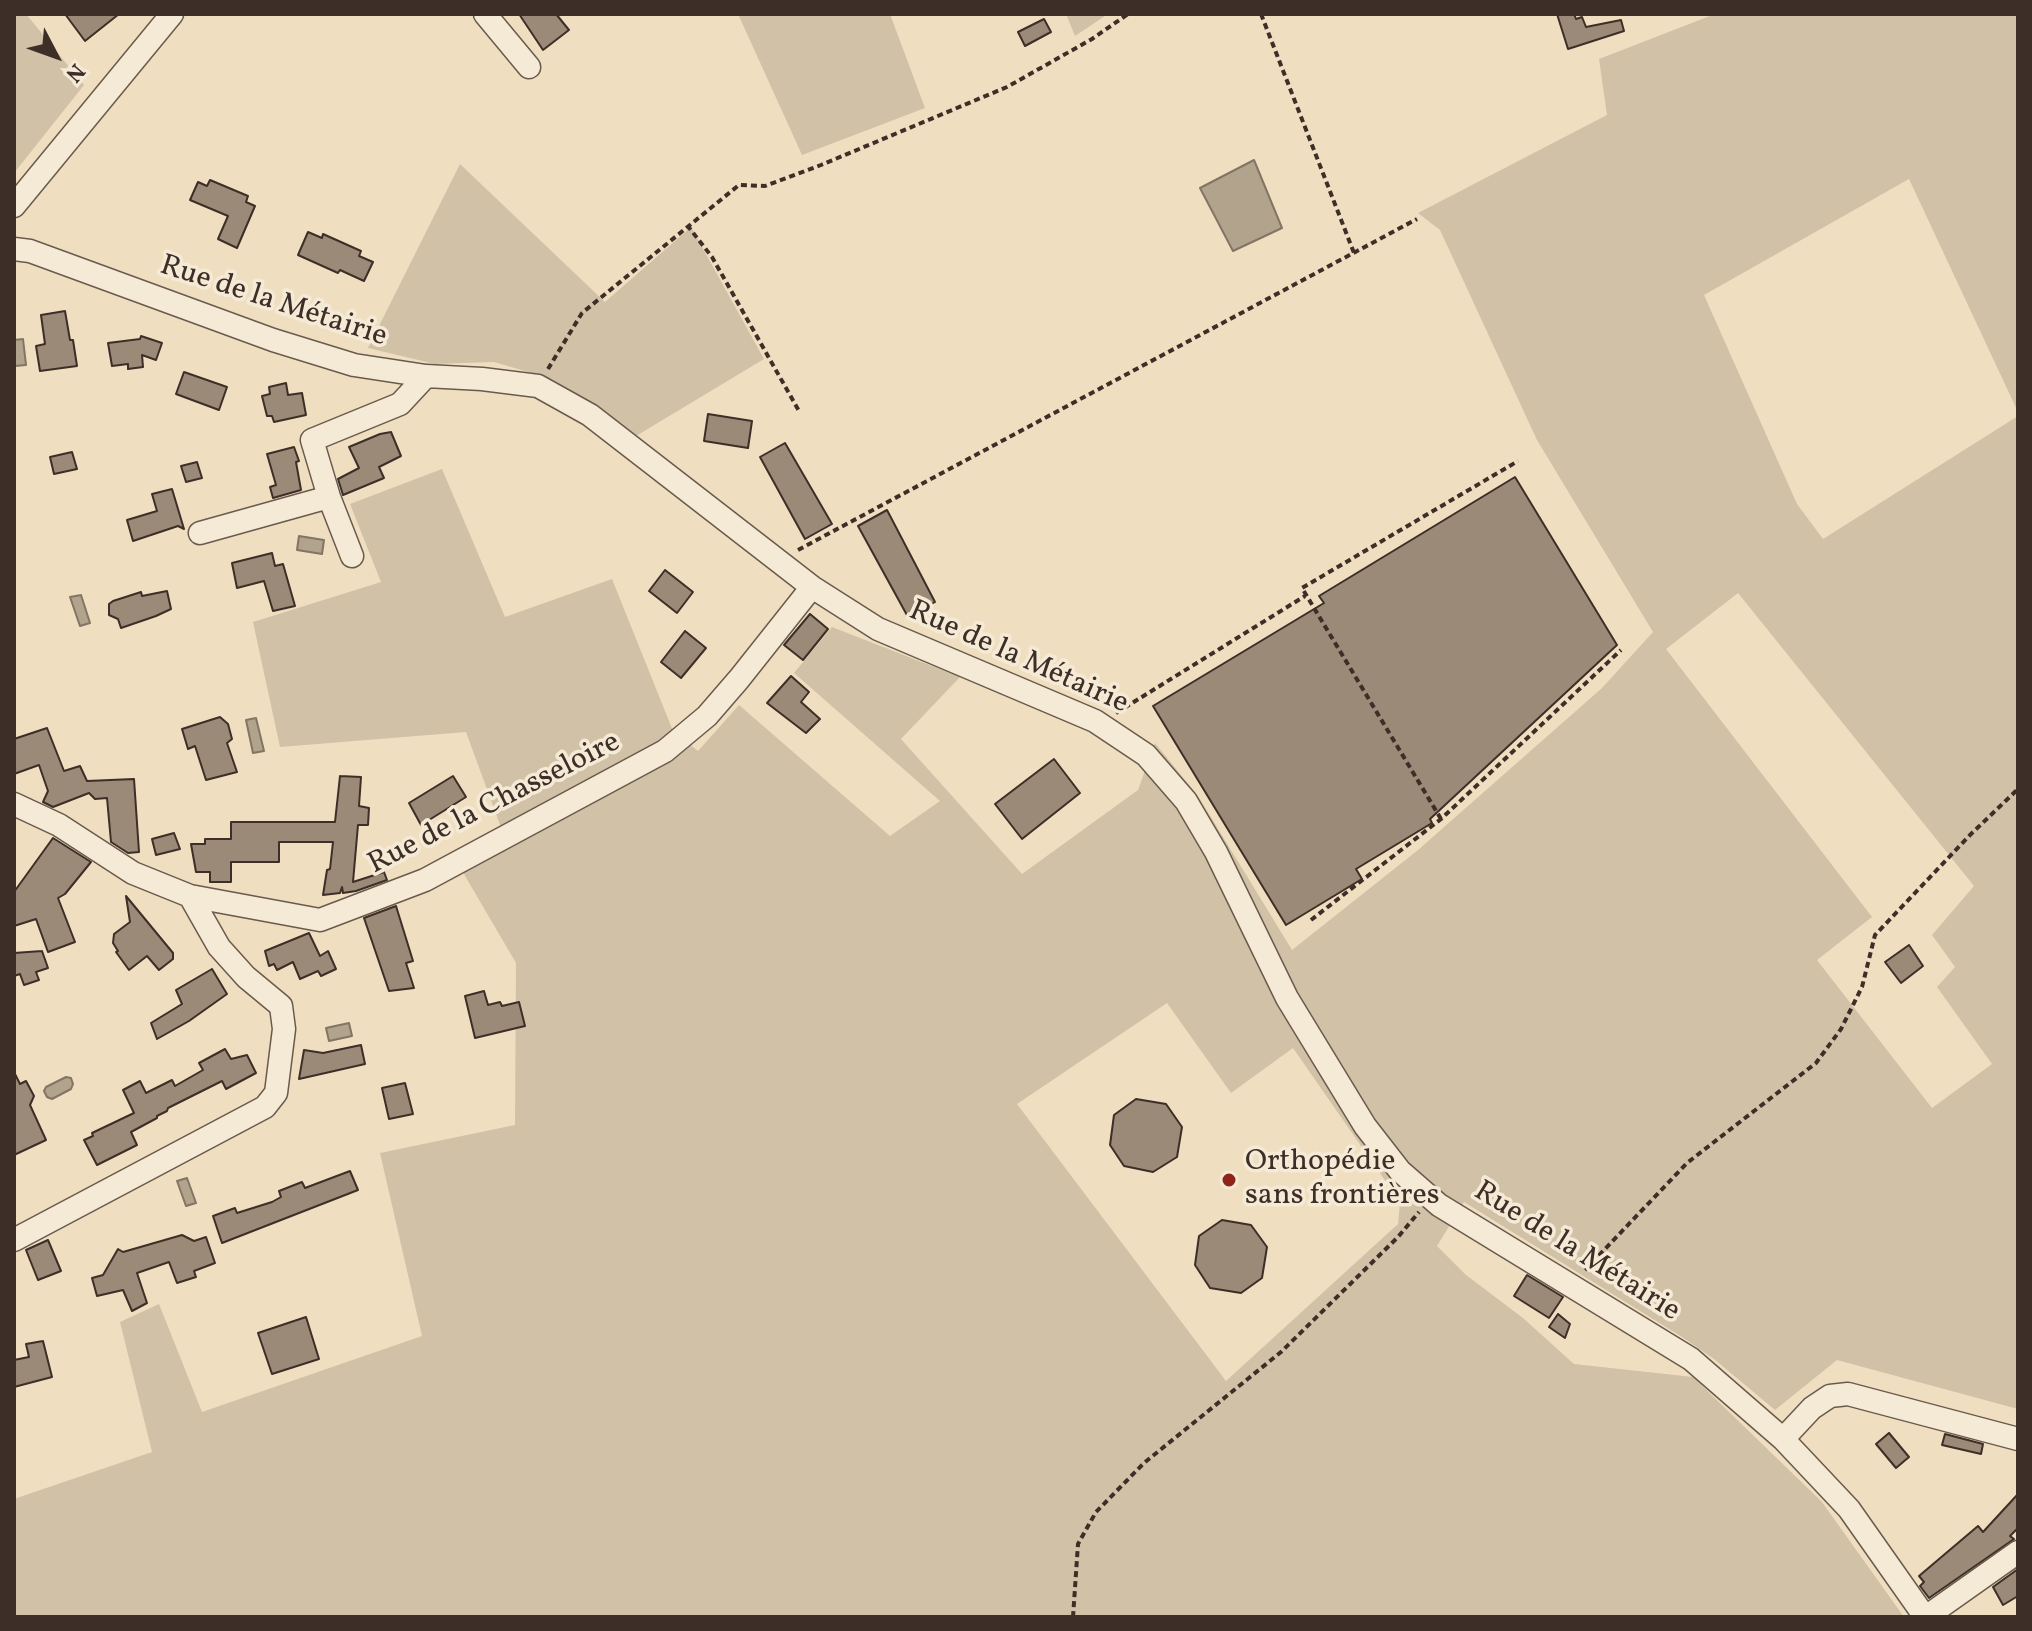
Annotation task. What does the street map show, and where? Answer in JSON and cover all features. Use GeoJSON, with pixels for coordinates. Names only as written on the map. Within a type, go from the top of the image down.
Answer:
{"type":"FeatureCollection","features":[{"type":"Feature","properties":{"kind":"street"},"geometry":{"type":"LineString","coordinates":[[14,206],[172,14]]}},
{"type":"Feature","properties":{"kind":"street"},"geometry":{"type":"LineString","coordinates":[[485,14],[529,67]]}},
{"type":"Feature","properties":{"kind":"street","name":"Rue de la Métairie"},"geometry":{"type":"LineString","coordinates":[[14,249],[30,251],[273,340],[340,361],[389,372],[538,386],[590,415],[812,587],[878,629],[1095,721],[1146,755],[1186,801],[1216,852],[1287,998],[1365,1126],[1400,1171],[1429,1196],[1691,1359],[1783,1439],[1849,1509],[1926,1617]]}},
{"type":"Feature","properties":{"kind":"street"},"geometry":{"type":"LineString","coordinates":[[352,556],[329,497],[312,440],[400,404],[426,376]]}},
{"type":"Feature","properties":{"kind":"street"},"geometry":{"type":"LineString","coordinates":[[200,533],[329,497]]}},
{"type":"Feature","properties":{"kind":"street","name":"Rue de la Chasseloire"},"geometry":{"type":"LineString","coordinates":[[14,804],[59,825],[133,873],[190,896],[320,920],[425,880],[665,751],[715,707],[812,587]]}},
{"type":"Feature","properties":{"kind":"street"},"geometry":{"type":"LineString","coordinates":[[14,1240],[265,1107],[276,1093],[284,1029],[281,1006],[246,977],[219,947],[190,896]]}},
{"type":"Feature","properties":{"kind":"street"},"geometry":{"type":"LineString","coordinates":[[1783,1439],[1812,1408],[1830,1396],[1848,1394],[2018,1439]]}},
{"type":"Feature","properties":{"kind":"street"},"geometry":{"type":"LineString","coordinates":[[1926,1617],[2018,1552]]}},
{"type":"Feature","properties":{"kind":"path"},"geometry":{"type":"LineString","coordinates":[[538,386],[582,313],[739,185],[765,186],[1007,87],[1092,39],[1128,14]]}},
{"type":"Feature","properties":{"kind":"path"},"geometry":{"type":"LineString","coordinates":[[1261,14],[1354,253]]}},
{"type":"Feature","properties":{"kind":"path"},"geometry":{"type":"LineString","coordinates":[[778,561],[1417,219]]}},
{"type":"Feature","properties":{"kind":"path"},"geometry":{"type":"LineString","coordinates":[[687,225],[712,257],[799,411]]}},
{"type":"Feature","properties":{"kind":"path"},"geometry":{"type":"LineString","coordinates":[[1441,819],[1302,588],[1518,461]]}},
{"type":"Feature","properties":{"kind":"path"},"geometry":{"type":"LineString","coordinates":[[1106,728],[1118,709],[1306,595]]}},
{"type":"Feature","properties":{"kind":"path"},"geometry":{"type":"LineString","coordinates":[[1311,920],[1441,819],[1621,650]]}},
{"type":"Feature","properties":{"kind":"path"},"geometry":{"type":"LineString","coordinates":[[1570,1286],[1687,1163],[1816,1063],[1841,1029],[1862,987],[1875,935],[2018,789]]}},
{"type":"Feature","properties":{"kind":"path"},"geometry":{"type":"LineString","coordinates":[[1073,1617],[1078,1544],[1096,1512],[1144,1463],[1281,1352],[1398,1237],[1429,1196]]}},
{"type":"Feature","properties":{"kind":"shaded area"},"geometry":{"type":"Polygon","coordinates":[[[14,14],[26,14],[84,85],[14,173],[14,14]]]}},
{"type":"Feature","properties":{"kind":"shaded area"},"geometry":{"type":"Polygon","coordinates":[[[738,14],[890,14],[925,108],[802,155],[738,14]]]}},
{"type":"Feature","properties":{"kind":"shaded area"},"geometry":{"type":"Polygon","coordinates":[[[1066,14],[1108,14],[1075,36],[1066,14]]]}},
{"type":"Feature","properties":{"kind":"shaded area"},"geometry":{"type":"Polygon","coordinates":[[[1715,14],[2018,14],[2018,412],[1909,179],[1704,295],[1797,504],[1823,539],[2018,416],[2018,1409],[1837,1360],[1775,1410],[1714,1359],[1682,1337],[1464,1202],[1437,1246],[1466,1275],[1523,1318],[1574,1364],[1693,1377],[1822,1502],[1904,1617],[14,1617],[14,1499],[152,1452],[120,1322],[159,1304],[202,1412],[422,1336],[380,1153],[515,1125],[516,963],[461,869],[507,844],[466,732],[280,747],[253,622],[381,582],[350,504],[442,469],[505,617],[612,579],[673,731],[698,751],[739,705],[890,836],[940,801],[794,673],[832,627],[960,677],[901,739],[1022,874],[1138,790],[1155,743],[1198,796],[1292,950],[1418,850],[1602,688],[1653,632],[1537,440],[1440,230],[1418,213],[1607,115],[1599,59],[1715,14]],[[1738,593],[1666,649],[1872,917],[1817,960],[1932,1108],[1992,1064],[1937,987],[1955,967],[1932,935],[1974,886],[1738,593]],[[1167,1003],[1017,1104],[1226,1381],[1398,1224],[1400,1202],[1293,1048],[1231,1093],[1167,1003]]]}},
{"type":"Feature","properties":{"kind":"shaded area"},"geometry":{"type":"Polygon","coordinates":[[[1254,160],[1282,228],[1233,251],[1200,188],[1254,160]]]}},
{"type":"Feature","properties":{"kind":"shaded area"},"geometry":{"type":"Polygon","coordinates":[[[460,164],[605,302],[691,227],[764,359],[636,436],[542,376],[494,362],[435,364],[368,348],[460,164]]]}},
{"type":"Feature","properties":{"kind":"shaded area"},"geometry":{"type":"Polygon","coordinates":[[[23,339],[26,365],[15,366],[14,340],[23,339]]]}},
{"type":"Feature","properties":{"kind":"shaded area"},"geometry":{"type":"Polygon","coordinates":[[[299,536],[324,540],[322,554],[297,550],[299,536]]]}},
{"type":"Feature","properties":{"kind":"shaded area"},"geometry":{"type":"Polygon","coordinates":[[[81,595],[90,623],[80,626],[70,597],[81,595]]]}},
{"type":"Feature","properties":{"kind":"shaded area"},"geometry":{"type":"Polygon","coordinates":[[[256,718],[264,751],[253,753],[246,720],[256,718]]]}},
{"type":"Feature","properties":{"kind":"shaded area"},"geometry":{"type":"Polygon","coordinates":[[[349,1023],[352,1036],[329,1041],[326,1028],[349,1023]]]}},
{"type":"Feature","properties":{"kind":"shaded area"},"geometry":{"type":"Polygon","coordinates":[[[66,1077],[71,1078],[71,1089],[52,1099],[47,1097],[46,1087],[66,1077]]]}},
{"type":"Feature","properties":{"kind":"shaded area"},"geometry":{"type":"Polygon","coordinates":[[[187,1178],[196,1203],[186,1206],[177,1181],[187,1178]]]}},
{"type":"Feature","properties":{"kind":"building"},"geometry":{"type":"Polygon","coordinates":[[[65,14],[119,14],[85,41],[65,14]]]}},
{"type":"Feature","properties":{"kind":"building"},"geometry":{"type":"Polygon","coordinates":[[[519,14],[556,14],[569,30],[543,50],[519,14]]]}},
{"type":"Feature","properties":{"kind":"building"},"geometry":{"type":"Polygon","coordinates":[[[1557,14],[1574,14],[1576,19],[1582,17],[1586,27],[1621,20],[1624,31],[1568,49],[1557,14]]]}},
{"type":"Feature","properties":{"kind":"building"},"geometry":{"type":"Polygon","coordinates":[[[1044,19],[1051,32],[1025,46],[1018,32],[1044,19]]]}},
{"type":"Feature","properties":{"kind":"building"},"geometry":{"type":"Polygon","coordinates":[[[210,180],[248,196],[246,202],[255,206],[237,248],[218,239],[228,216],[190,200],[198,182],[207,186],[210,180]]]}},
{"type":"Feature","properties":{"kind":"building"},"geometry":{"type":"Polygon","coordinates":[[[308,232],[322,238],[323,234],[361,251],[359,256],[373,262],[364,281],[298,255],[308,232]]]}},
{"type":"Feature","properties":{"kind":"building"},"geometry":{"type":"Polygon","coordinates":[[[65,311],[77,366],[40,371],[36,346],[45,344],[41,315],[65,311]]]}},
{"type":"Feature","properties":{"kind":"building"},"geometry":{"type":"Polygon","coordinates":[[[141,336],[162,343],[156,360],[142,355],[143,367],[128,369],[128,364],[112,366],[108,343],[140,339],[141,336]]]}},
{"type":"Feature","properties":{"kind":"building"},"geometry":{"type":"Polygon","coordinates":[[[184,372],[227,387],[219,410],[176,394],[184,372]]]}},
{"type":"Feature","properties":{"kind":"building"},"geometry":{"type":"Polygon","coordinates":[[[286,383],[288,395],[302,393],[306,415],[274,422],[272,416],[267,416],[262,396],[270,394],[269,387],[286,383]]]}},
{"type":"Feature","properties":{"kind":"building"},"geometry":{"type":"Polygon","coordinates":[[[708,414],[752,421],[748,448],[704,441],[708,414]]]}},
{"type":"Feature","properties":{"kind":"building"},"geometry":{"type":"Polygon","coordinates":[[[391,432],[401,456],[379,467],[384,478],[343,495],[338,479],[359,468],[349,447],[391,432]]]}},
{"type":"Feature","properties":{"kind":"building"},"geometry":{"type":"Polygon","coordinates":[[[785,443],[832,524],[805,539],[760,457],[785,443]]]}},
{"type":"Feature","properties":{"kind":"building"},"geometry":{"type":"Polygon","coordinates":[[[294,447],[299,461],[296,462],[301,490],[273,498],[270,487],[276,485],[267,454],[294,447]]]}},
{"type":"Feature","properties":{"kind":"building"},"geometry":{"type":"Polygon","coordinates":[[[72,452],[77,469],[54,474],[50,457],[72,452]]]}},
{"type":"Feature","properties":{"kind":"building"},"geometry":{"type":"Polygon","coordinates":[[[197,462],[202,478],[186,482],[181,466],[197,462]]]}},
{"type":"Feature","properties":{"kind":"building"},"geometry":{"type":"Polygon","coordinates":[[[1515,477],[1617,645],[1430,819],[1432,823],[1356,869],[1362,879],[1286,925],[1153,706],[1324,603],[1319,596],[1515,477]]]}},
{"type":"Feature","properties":{"kind":"building"},"geometry":{"type":"Polygon","coordinates":[[[172,489],[184,529],[178,526],[133,541],[127,520],[157,511],[152,494],[172,489]]]}},
{"type":"Feature","properties":{"kind":"building"},"geometry":{"type":"Polygon","coordinates":[[[887,510],[935,602],[908,617],[858,526],[887,510]]]}},
{"type":"Feature","properties":{"kind":"building"},"geometry":{"type":"Polygon","coordinates":[[[272,553],[275,566],[283,564],[295,606],[273,611],[264,581],[237,588],[232,563],[272,553]]]}},
{"type":"Feature","properties":{"kind":"building"},"geometry":{"type":"Polygon","coordinates":[[[665,570],[693,592],[677,613],[649,591],[665,570]]]}},
{"type":"Feature","properties":{"kind":"building"},"geometry":{"type":"Polygon","coordinates":[[[167,591],[171,609],[156,616],[121,628],[118,619],[109,615],[109,604],[113,601],[141,592],[142,596],[167,591]]]}},
{"type":"Feature","properties":{"kind":"building"},"geometry":{"type":"Polygon","coordinates":[[[810,614],[828,629],[803,660],[784,645],[810,614]]]}},
{"type":"Feature","properties":{"kind":"building"},"geometry":{"type":"Polygon","coordinates":[[[685,631],[706,648],[681,678],[661,662],[685,631]]]}},
{"type":"Feature","properties":{"kind":"building"},"geometry":{"type":"Polygon","coordinates":[[[791,676],[809,692],[801,702],[820,719],[806,733],[767,703],[791,676]]]}},
{"type":"Feature","properties":{"kind":"building"},"geometry":{"type":"Polygon","coordinates":[[[220,717],[228,724],[232,739],[227,743],[237,772],[206,780],[195,746],[188,749],[182,729],[220,717]]]}},
{"type":"Feature","properties":{"kind":"building"},"geometry":{"type":"Polygon","coordinates":[[[47,728],[64,771],[80,766],[87,781],[134,779],[139,852],[128,853],[111,842],[107,798],[95,799],[89,793],[53,807],[43,802],[48,791],[39,765],[14,774],[14,739],[47,728]]]}},
{"type":"Feature","properties":{"kind":"building"},"geometry":{"type":"Polygon","coordinates":[[[1054,759],[1080,793],[1022,839],[995,804],[1054,759]]]}},
{"type":"Feature","properties":{"kind":"building"},"geometry":{"type":"Polygon","coordinates":[[[340,776],[361,777],[359,806],[369,808],[368,825],[358,825],[353,882],[384,872],[387,880],[356,891],[343,893],[342,887],[340,893],[323,895],[333,842],[279,842],[279,862],[231,862],[231,882],[210,882],[210,872],[196,872],[191,844],[205,844],[205,839],[231,839],[231,822],[335,822],[340,776]]]}},
{"type":"Feature","properties":{"kind":"building"},"geometry":{"type":"Polygon","coordinates":[[[453,776],[466,797],[421,825],[409,803],[453,776]]]}},
{"type":"Feature","properties":{"kind":"building"},"geometry":{"type":"Polygon","coordinates":[[[174,833],[180,849],[156,855],[152,839],[174,833]]]}},
{"type":"Feature","properties":{"kind":"building"},"geometry":{"type":"Polygon","coordinates":[[[53,838],[91,862],[65,894],[58,898],[75,942],[48,952],[36,919],[14,926],[14,892],[53,838]]]}},
{"type":"Feature","properties":{"kind":"building"},"geometry":{"type":"Polygon","coordinates":[[[126,896],[173,953],[173,959],[159,970],[147,956],[129,970],[116,952],[114,934],[130,922],[126,896]]]}},
{"type":"Feature","properties":{"kind":"building"},"geometry":{"type":"Polygon","coordinates":[[[396,906],[413,961],[406,963],[414,988],[389,991],[364,918],[396,906]]]}},
{"type":"Feature","properties":{"kind":"building"},"geometry":{"type":"Polygon","coordinates":[[[309,933],[320,956],[328,951],[336,969],[321,976],[318,971],[300,979],[293,962],[277,970],[274,964],[269,966],[265,951],[309,933]]]}},
{"type":"Feature","properties":{"kind":"building"},"geometry":{"type":"Polygon","coordinates":[[[1909,945],[1923,966],[1901,983],[1885,962],[1909,945]]]}},
{"type":"Feature","properties":{"kind":"building"},"geometry":{"type":"Polygon","coordinates":[[[42,951],[48,968],[36,972],[39,980],[24,985],[20,974],[14,976],[14,953],[42,951]]]}},
{"type":"Feature","properties":{"kind":"building"},"geometry":{"type":"Polygon","coordinates":[[[212,969],[227,994],[157,1039],[151,1023],[182,1004],[176,990],[212,969]]]}},
{"type":"Feature","properties":{"kind":"building"},"geometry":{"type":"Polygon","coordinates":[[[484,991],[488,1005],[519,1002],[525,1026],[475,1038],[465,996],[484,991]]]}},
{"type":"Feature","properties":{"kind":"building"},"geometry":{"type":"Polygon","coordinates":[[[361,1045],[365,1064],[299,1079],[304,1050],[323,1053],[361,1045]]]}},
{"type":"Feature","properties":{"kind":"building"},"geometry":{"type":"Polygon","coordinates":[[[225,1049],[231,1059],[247,1055],[256,1073],[226,1089],[222,1081],[168,1108],[157,1118],[131,1132],[137,1145],[97,1165],[84,1140],[134,1113],[123,1090],[140,1081],[146,1093],[172,1080],[175,1086],[203,1070],[199,1063],[225,1049]]]}},
{"type":"Feature","properties":{"kind":"building"},"geometry":{"type":"Polygon","coordinates":[[[14,1072],[20,1084],[26,1081],[34,1096],[30,1105],[46,1140],[14,1155],[14,1072]]]}},
{"type":"Feature","properties":{"kind":"building"},"geometry":{"type":"Polygon","coordinates":[[[405,1083],[413,1114],[389,1119],[382,1088],[405,1083]]]}},
{"type":"Feature","properties":{"kind":"building"},"geometry":{"type":"Polygon","coordinates":[[[1136,1099],[1166,1104],[1182,1127],[1177,1157],[1153,1172],[1124,1166],[1110,1145],[1114,1115],[1136,1099]]]}},
{"type":"Feature","properties":{"kind":"building"},"geometry":{"type":"Polygon","coordinates":[[[350,1171],[358,1190],[222,1243],[213,1216],[235,1208],[237,1213],[272,1202],[281,1197],[279,1191],[302,1182],[305,1188],[350,1171]]]}},
{"type":"Feature","properties":{"kind":"building"},"geometry":{"type":"Polygon","coordinates":[[[1222,1220],[1251,1225],[1267,1247],[1262,1278],[1241,1293],[1210,1288],[1195,1265],[1199,1236],[1222,1220]]]}},
{"type":"Feature","properties":{"kind":"building"},"geometry":{"type":"Polygon","coordinates":[[[182,1235],[194,1241],[206,1237],[215,1263],[194,1271],[196,1277],[177,1283],[169,1262],[137,1273],[147,1303],[132,1311],[123,1290],[97,1296],[92,1278],[103,1275],[118,1249],[123,1252],[182,1235]]]}},
{"type":"Feature","properties":{"kind":"building"},"geometry":{"type":"Polygon","coordinates":[[[48,1240],[61,1271],[38,1280],[26,1250],[48,1240]]]}},
{"type":"Feature","properties":{"kind":"building"},"geometry":{"type":"Polygon","coordinates":[[[1527,1275],[1563,1297],[1549,1318],[1514,1296],[1527,1275]]]}},
{"type":"Feature","properties":{"kind":"building"},"geometry":{"type":"Polygon","coordinates":[[[1558,1314],[1570,1324],[1565,1338],[1549,1327],[1558,1314]]]}},
{"type":"Feature","properties":{"kind":"building"},"geometry":{"type":"Polygon","coordinates":[[[306,1317],[319,1359],[272,1374],[258,1333],[306,1317]]]}},
{"type":"Feature","properties":{"kind":"building"},"geometry":{"type":"Polygon","coordinates":[[[43,1341],[52,1377],[14,1387],[14,1360],[29,1357],[26,1344],[43,1341]]]}},
{"type":"Feature","properties":{"kind":"building"},"geometry":{"type":"Polygon","coordinates":[[[1889,1433],[1909,1457],[1896,1468],[1876,1444],[1889,1433]]]}},
{"type":"Feature","properties":{"kind":"building"},"geometry":{"type":"Polygon","coordinates":[[[1945,1434],[1983,1444],[1981,1454],[1942,1445],[1945,1434]]]}},
{"type":"Feature","properties":{"kind":"building"},"geometry":{"type":"Polygon","coordinates":[[[2018,1494],[2018,1528],[2010,1536],[2014,1539],[1929,1598],[1920,1586],[1924,1582],[1919,1576],[1978,1526],[1983,1532],[2018,1494]]]}},
{"type":"Feature","properties":{"kind":"building"},"geometry":{"type":"Polygon","coordinates":[[[2018,1569],[2018,1596],[2003,1605],[1993,1587],[2018,1569]]]}},
{"type":"Feature","properties":{"kind":"place","name":"Orthopédie sans frontières"},"geometry":{"type":"Point","coordinates":[1229,1180]}}]}
